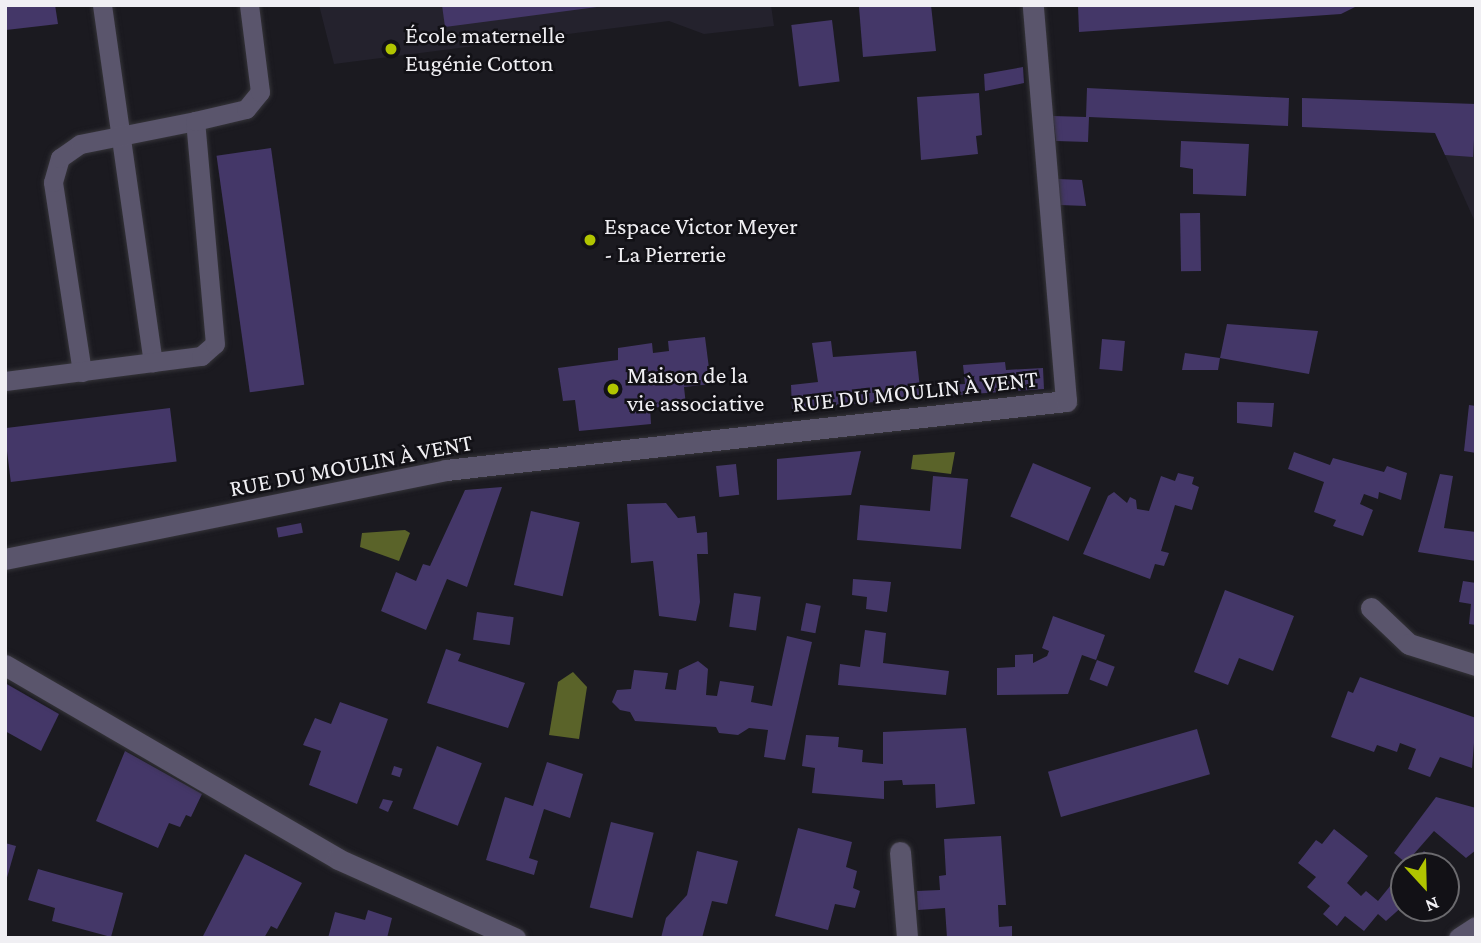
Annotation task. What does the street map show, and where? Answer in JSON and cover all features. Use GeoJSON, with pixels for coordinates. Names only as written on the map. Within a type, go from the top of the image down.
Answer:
{"type":"FeatureCollection","features":[{"type":"Feature","properties":{"kind":"street","name":"RUE DU MOULIN À VENT"},"geometry":{"type":"LineString","coordinates":[[5,559],[446,470],[1066,401],[1033,5]]}},
{"type":"Feature","properties":{"kind":"street"},"geometry":{"type":"LineString","coordinates":[[1371,608],[1409,644],[1476,664]]}},
{"type":"Feature","properties":{"kind":"street"},"geometry":{"type":"LineString","coordinates":[[5,665],[338,859],[515,938]]}},
{"type":"Feature","properties":{"kind":"street"},"geometry":{"type":"LineString","coordinates":[[900,852],[906,938]]}},
{"type":"Feature","properties":{"kind":"street"},"geometry":{"type":"LineString","coordinates":[[1459,938],[1476,927]]}},
{"type":"Feature","properties":{"kind":"lane"},"geometry":{"type":"LineString","coordinates":[[102,5],[153,362]]}},
{"type":"Feature","properties":{"kind":"lane"},"geometry":{"type":"LineString","coordinates":[[82,372],[53,182],[60,158],[80,144],[246,109],[260,92],[249,5]]}},
{"type":"Feature","properties":{"kind":"lane"},"geometry":{"type":"LineString","coordinates":[[5,381],[201,356],[215,344],[195,121]]}},
{"type":"Feature","properties":{"kind":"shaded area","name":"École maternelle Eugénie Cotton"},"geometry":{"type":"Polygon","coordinates":[[[319,5],[771,5],[774,26],[704,34],[669,21],[334,64],[319,5]]]}},
{"type":"Feature","properties":{"kind":"shaded area"},"geometry":{"type":"Polygon","coordinates":[[[1436,133],[1476,135],[1476,224],[1445,155],[1436,133]]]}},
{"type":"Feature","properties":{"kind":"shaded area"},"geometry":{"type":"Polygon","coordinates":[[[955,452],[951,474],[911,469],[913,455],[955,452]]]}},
{"type":"Feature","properties":{"kind":"shaded area"},"geometry":{"type":"Polygon","coordinates":[[[405,530],[410,533],[399,561],[360,547],[362,533],[405,530]]]}},
{"type":"Feature","properties":{"kind":"shaded area"},"geometry":{"type":"Polygon","coordinates":[[[573,672],[587,687],[579,739],[549,735],[558,682],[573,672]]]}},
{"type":"Feature","properties":{"kind":"building"},"geometry":{"type":"Polygon","coordinates":[[[5,5],[55,5],[58,24],[6,30],[5,5]]]}},
{"type":"Feature","properties":{"kind":"building"},"geometry":{"type":"Polygon","coordinates":[[[442,5],[597,5],[597,7],[445,27],[442,5]]]}},
{"type":"Feature","properties":{"kind":"building"},"geometry":{"type":"Polygon","coordinates":[[[931,5],[936,51],[863,57],[859,7],[931,5]]]}},
{"type":"Feature","properties":{"kind":"building"},"geometry":{"type":"Polygon","coordinates":[[[1078,5],[1359,5],[1341,14],[1079,32],[1078,5]]]}},
{"type":"Feature","properties":{"kind":"building"},"geometry":{"type":"Polygon","coordinates":[[[832,20],[840,82],[799,87],[791,25],[832,20]]]}},
{"type":"Feature","properties":{"kind":"building"},"geometry":{"type":"Polygon","coordinates":[[[1023,67],[1024,83],[985,91],[984,74],[1023,67]]]}},
{"type":"Feature","properties":{"kind":"building"},"geometry":{"type":"Polygon","coordinates":[[[1087,88],[1289,98],[1288,126],[1089,117],[1088,142],[1056,141],[1053,116],[1086,117],[1087,88]]]}},
{"type":"Feature","properties":{"kind":"building"},"geometry":{"type":"Polygon","coordinates":[[[979,93],[982,135],[976,136],[978,154],[921,160],[917,97],[979,93]]]}},
{"type":"Feature","properties":{"kind":"building"},"geometry":{"type":"Polygon","coordinates":[[[1302,98],[1476,104],[1473,157],[1445,155],[1435,133],[1302,127],[1302,98]]]}},
{"type":"Feature","properties":{"kind":"building"},"geometry":{"type":"Polygon","coordinates":[[[1181,141],[1249,144],[1246,196],[1193,194],[1193,169],[1180,167],[1181,141]]]}},
{"type":"Feature","properties":{"kind":"building"},"geometry":{"type":"Polygon","coordinates":[[[271,148],[304,385],[250,392],[217,156],[271,148]]]}},
{"type":"Feature","properties":{"kind":"building"},"geometry":{"type":"Polygon","coordinates":[[[1058,179],[1082,180],[1086,206],[1060,205],[1058,179]]]}},
{"type":"Feature","properties":{"kind":"building"},"geometry":{"type":"Polygon","coordinates":[[[1180,213],[1200,213],[1201,271],[1181,271],[1180,213]]]}},
{"type":"Feature","properties":{"kind":"building"},"geometry":{"type":"Polygon","coordinates":[[[1227,324],[1318,331],[1309,374],[1220,358],[1227,324]]]}},
{"type":"Feature","properties":{"kind":"building","name":"Maison de la vie associative"},"geometry":{"type":"Polygon","coordinates":[[[705,337],[711,384],[684,387],[686,405],[650,408],[651,424],[579,431],[575,400],[563,401],[558,368],[618,360],[618,348],[652,343],[653,353],[669,351],[668,341],[705,337]]]}},
{"type":"Feature","properties":{"kind":"building"},"geometry":{"type":"Polygon","coordinates":[[[1102,339],[1125,341],[1122,371],[1099,369],[1102,339]]]}},
{"type":"Feature","properties":{"kind":"building"},"geometry":{"type":"Polygon","coordinates":[[[831,341],[833,357],[916,351],[921,398],[792,409],[791,385],[818,382],[812,343],[831,341]]]}},
{"type":"Feature","properties":{"kind":"building"},"geometry":{"type":"Polygon","coordinates":[[[1185,353],[1220,358],[1218,370],[1182,370],[1185,353]]]}},
{"type":"Feature","properties":{"kind":"building"},"geometry":{"type":"Polygon","coordinates":[[[1005,362],[1006,370],[1043,368],[1044,389],[944,396],[944,385],[965,384],[963,365],[1005,362]]]}},
{"type":"Feature","properties":{"kind":"building"},"geometry":{"type":"Polygon","coordinates":[[[1237,402],[1274,403],[1272,427],[1237,423],[1237,402]]]}},
{"type":"Feature","properties":{"kind":"building"},"geometry":{"type":"Polygon","coordinates":[[[1469,405],[1476,406],[1476,453],[1464,451],[1469,405]]]}},
{"type":"Feature","properties":{"kind":"building"},"geometry":{"type":"Polygon","coordinates":[[[170,408],[177,462],[11,482],[5,428],[170,408]]]}},
{"type":"Feature","properties":{"kind":"building"},"geometry":{"type":"Polygon","coordinates":[[[861,451],[851,495],[777,500],[777,459],[861,451]]]}},
{"type":"Feature","properties":{"kind":"building"},"geometry":{"type":"Polygon","coordinates":[[[1294,452],[1330,465],[1333,458],[1384,472],[1387,466],[1407,473],[1401,500],[1379,492],[1378,499],[1364,494],[1360,504],[1373,510],[1363,536],[1333,526],[1336,520],[1314,512],[1324,482],[1288,469],[1294,452]]]}},
{"type":"Feature","properties":{"kind":"building"},"geometry":{"type":"Polygon","coordinates":[[[1033,463],[1091,488],[1068,541],[1010,516],[1033,463]]]}},
{"type":"Feature","properties":{"kind":"building"},"geometry":{"type":"Polygon","coordinates":[[[736,464],[739,495],[719,497],[716,466],[736,464]]]}},
{"type":"Feature","properties":{"kind":"building"},"geometry":{"type":"Polygon","coordinates":[[[1178,473],[1194,477],[1192,484],[1199,487],[1192,510],[1175,505],[1161,551],[1169,553],[1164,566],[1155,564],[1150,579],[1083,554],[1108,496],[1114,492],[1127,503],[1130,497],[1136,500],[1137,509],[1149,511],[1161,476],[1175,481],[1178,473]]]}},
{"type":"Feature","properties":{"kind":"building"},"geometry":{"type":"Polygon","coordinates":[[[1440,474],[1453,476],[1444,528],[1476,532],[1476,561],[1418,552],[1440,474]]]}},
{"type":"Feature","properties":{"kind":"building"},"geometry":{"type":"Polygon","coordinates":[[[933,476],[968,479],[961,549],[857,540],[860,505],[930,511],[933,476]]]}},
{"type":"Feature","properties":{"kind":"building"},"geometry":{"type":"Polygon","coordinates":[[[502,487],[467,587],[447,579],[426,630],[381,611],[396,572],[416,581],[423,564],[430,566],[465,490],[502,487]]]}},
{"type":"Feature","properties":{"kind":"building"},"geometry":{"type":"Polygon","coordinates":[[[666,503],[678,518],[695,516],[697,533],[707,532],[708,554],[697,554],[700,602],[696,621],[659,616],[653,561],[631,563],[627,504],[666,503]]]}},
{"type":"Feature","properties":{"kind":"building"},"geometry":{"type":"Polygon","coordinates":[[[531,511],[580,522],[563,596],[514,585],[531,511]]]}},
{"type":"Feature","properties":{"kind":"building"},"geometry":{"type":"Polygon","coordinates":[[[301,523],[303,533],[278,538],[276,528],[301,523]]]}},
{"type":"Feature","properties":{"kind":"building"},"geometry":{"type":"Polygon","coordinates":[[[853,579],[891,582],[887,612],[866,609],[867,597],[852,595],[853,579]]]}},
{"type":"Feature","properties":{"kind":"building"},"geometry":{"type":"Polygon","coordinates":[[[1463,581],[1476,583],[1476,625],[1469,624],[1471,604],[1459,602],[1463,581]]]}},
{"type":"Feature","properties":{"kind":"building"},"geometry":{"type":"Polygon","coordinates":[[[1225,590],[1294,616],[1273,671],[1239,658],[1228,685],[1194,672],[1225,590]]]}},
{"type":"Feature","properties":{"kind":"building"},"geometry":{"type":"Polygon","coordinates":[[[734,593],[761,597],[756,630],[729,627],[734,593]]]}},
{"type":"Feature","properties":{"kind":"building"},"geometry":{"type":"Polygon","coordinates":[[[806,603],[821,606],[815,633],[801,630],[806,603]]]}},
{"type":"Feature","properties":{"kind":"building"},"geometry":{"type":"Polygon","coordinates":[[[477,612],[514,617],[510,645],[473,640],[477,612]]]}},
{"type":"Feature","properties":{"kind":"building"},"geometry":{"type":"Polygon","coordinates":[[[1053,616],[1105,635],[1096,660],[1082,655],[1068,694],[997,695],[997,668],[1015,667],[1015,655],[1033,654],[1033,663],[1047,656],[1049,651],[1042,648],[1053,616]]]}},
{"type":"Feature","properties":{"kind":"building"},"geometry":{"type":"Polygon","coordinates":[[[865,630],[886,633],[883,663],[949,671],[946,695],[838,685],[840,664],[860,667],[865,630]]]}},
{"type":"Feature","properties":{"kind":"building"},"geometry":{"type":"Polygon","coordinates":[[[787,636],[812,642],[785,760],[764,757],[768,730],[749,728],[738,735],[719,733],[716,727],[635,721],[630,712],[620,710],[612,702],[617,690],[631,689],[634,670],[668,673],[665,689],[676,690],[679,670],[698,661],[708,669],[706,695],[717,696],[720,681],[754,686],[751,702],[772,706],[787,636]]]}},
{"type":"Feature","properties":{"kind":"building"},"geometry":{"type":"Polygon","coordinates":[[[446,649],[461,654],[458,661],[525,683],[508,728],[427,703],[446,649]]]}},
{"type":"Feature","properties":{"kind":"building"},"geometry":{"type":"Polygon","coordinates":[[[1097,660],[1115,667],[1107,686],[1089,680],[1097,660]]]}},
{"type":"Feature","properties":{"kind":"building"},"geometry":{"type":"Polygon","coordinates":[[[1360,677],[1476,718],[1472,768],[1440,757],[1430,777],[1408,769],[1416,749],[1400,743],[1397,752],[1377,745],[1374,752],[1331,737],[1348,691],[1353,693],[1360,677]]]}},
{"type":"Feature","properties":{"kind":"building"},"geometry":{"type":"Polygon","coordinates":[[[5,683],[59,714],[41,751],[5,731],[5,683]]]}},
{"type":"Feature","properties":{"kind":"building"},"geometry":{"type":"Polygon","coordinates":[[[340,702],[388,719],[357,804],[309,785],[321,751],[303,745],[315,718],[331,724],[340,702]]]}},
{"type":"Feature","properties":{"kind":"building"},"geometry":{"type":"Polygon","coordinates":[[[966,728],[975,804],[936,808],[935,784],[903,785],[902,780],[884,781],[884,799],[812,793],[815,768],[802,766],[806,735],[839,737],[838,747],[863,750],[862,762],[883,764],[883,732],[966,728]]]}},
{"type":"Feature","properties":{"kind":"building"},"geometry":{"type":"Polygon","coordinates":[[[1197,729],[1210,774],[1061,817],[1048,772],[1197,729]]]}},
{"type":"Feature","properties":{"kind":"building"},"geometry":{"type":"Polygon","coordinates":[[[437,746],[482,763],[458,826],[413,809],[437,746]]]}},
{"type":"Feature","properties":{"kind":"building"},"geometry":{"type":"Polygon","coordinates":[[[125,751],[202,794],[191,817],[186,815],[180,827],[169,823],[158,848],[96,821],[125,751]]]}},
{"type":"Feature","properties":{"kind":"building"},"geometry":{"type":"Polygon","coordinates":[[[547,762],[583,774],[570,818],[544,809],[529,858],[538,861],[534,875],[486,860],[505,797],[533,806],[547,762]]]}},
{"type":"Feature","properties":{"kind":"building"},"geometry":{"type":"Polygon","coordinates":[[[394,766],[403,769],[400,777],[391,775],[394,766]]]}},
{"type":"Feature","properties":{"kind":"building"},"geometry":{"type":"Polygon","coordinates":[[[1436,797],[1476,808],[1476,850],[1466,858],[1434,831],[1416,852],[1395,852],[1436,797]]]}},
{"type":"Feature","properties":{"kind":"building"},"geometry":{"type":"Polygon","coordinates":[[[383,799],[393,801],[388,812],[379,808],[383,799]]]}},
{"type":"Feature","properties":{"kind":"building"},"geometry":{"type":"Polygon","coordinates":[[[611,822],[654,833],[632,918],[590,907],[611,822]]]}},
{"type":"Feature","properties":{"kind":"building"},"geometry":{"type":"Polygon","coordinates":[[[798,828],[852,842],[846,867],[857,871],[853,888],[860,891],[855,908],[835,904],[828,930],[775,916],[798,828]]]}},
{"type":"Feature","properties":{"kind":"building"},"geometry":{"type":"Polygon","coordinates":[[[1334,829],[1368,856],[1347,883],[1361,896],[1366,891],[1378,901],[1390,886],[1390,917],[1386,921],[1378,914],[1364,931],[1345,916],[1337,926],[1323,914],[1330,906],[1307,887],[1316,877],[1298,863],[1316,840],[1322,844],[1334,829]]]}},
{"type":"Feature","properties":{"kind":"building"},"geometry":{"type":"Polygon","coordinates":[[[1001,836],[1006,905],[998,905],[999,927],[1012,926],[1012,938],[947,938],[945,908],[918,910],[917,891],[940,890],[939,876],[946,875],[944,839],[1001,836]]]}},
{"type":"Feature","properties":{"kind":"building"},"geometry":{"type":"Polygon","coordinates":[[[5,843],[16,846],[6,881],[5,881],[5,843]]]}},
{"type":"Feature","properties":{"kind":"building"},"geometry":{"type":"Polygon","coordinates":[[[697,851],[738,861],[727,904],[712,901],[702,938],[661,938],[666,918],[687,895],[697,851]]]}},
{"type":"Feature","properties":{"kind":"building"},"geometry":{"type":"Polygon","coordinates":[[[245,854],[302,883],[277,929],[271,926],[264,938],[202,938],[245,854]]]}},
{"type":"Feature","properties":{"kind":"building"},"geometry":{"type":"Polygon","coordinates":[[[38,869],[123,893],[111,937],[52,921],[55,908],[28,900],[38,869]]]}},
{"type":"Feature","properties":{"kind":"building"},"geometry":{"type":"Polygon","coordinates":[[[368,910],[392,918],[387,938],[328,938],[335,912],[365,920],[368,910]]]}},
{"type":"Feature","properties":{"kind":"place","name":"École maternelle Eugénie Cotton"},"geometry":{"type":"Point","coordinates":[391,49]}},
{"type":"Feature","properties":{"kind":"place","name":"Espace Victor Meyer - La Pierrerie"},"geometry":{"type":"Point","coordinates":[590,240]}},
{"type":"Feature","properties":{"kind":"place","name":"Maison de la vie associative"},"geometry":{"type":"Point","coordinates":[613,389]}}]}
